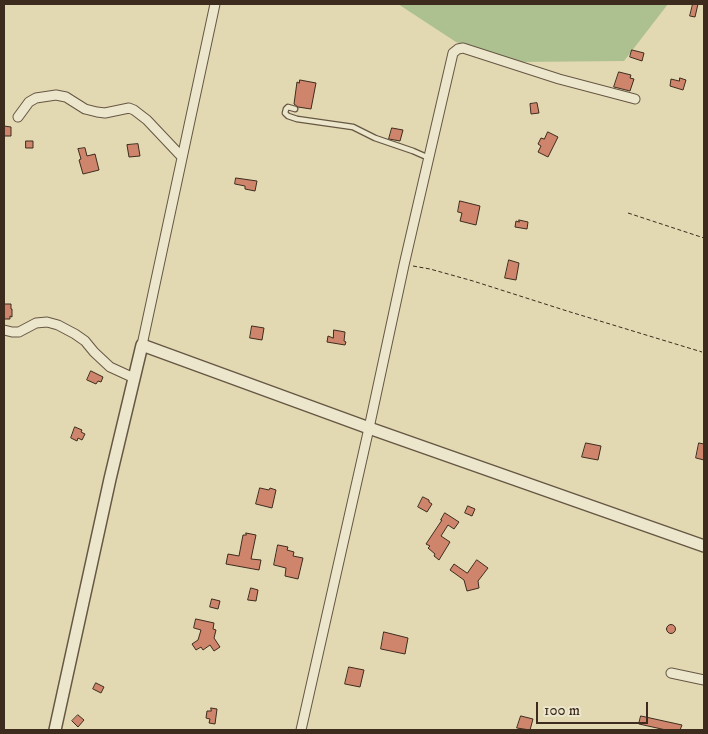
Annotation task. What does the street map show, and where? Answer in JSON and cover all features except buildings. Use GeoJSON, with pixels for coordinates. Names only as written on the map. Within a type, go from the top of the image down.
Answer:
{"type":"FeatureCollection","features":[{"type":"Feature","properties":{"kind":"street"},"geometry":{"type":"LineString","coordinates":[[55,730],[110,479],[142,345],[215,4]]}},
{"type":"Feature","properties":{"kind":"street"},"geometry":{"type":"LineString","coordinates":[[301,730],[452,56],[458,49],[463,48],[559,79],[635,99]]}},
{"type":"Feature","properties":{"kind":"street"},"geometry":{"type":"LineString","coordinates":[[18,116],[29,102],[36,98],[56,95],[66,96],[85,109],[96,112],[104,113],[129,108],[147,120],[181,156]]}},
{"type":"Feature","properties":{"kind":"street"},"geometry":{"type":"LineString","coordinates":[[4,330],[19,332],[36,323],[47,322],[58,325],[86,341],[94,352],[110,367],[134,378]]}},
{"type":"Feature","properties":{"kind":"street"},"geometry":{"type":"LineString","coordinates":[[142,345],[369,428],[704,546]]}},
{"type":"Feature","properties":{"kind":"street"},"geometry":{"type":"LineString","coordinates":[[671,673],[704,680]]}},
{"type":"Feature","properties":{"kind":"lane"},"geometry":{"type":"LineString","coordinates":[[296,109],[288,107],[285,113],[298,119],[353,127],[375,138],[429,158]]}},
{"type":"Feature","properties":{"kind":"path"},"geometry":{"type":"LineString","coordinates":[[628,213],[704,238]]}},
{"type":"Feature","properties":{"kind":"path"},"geometry":{"type":"LineString","coordinates":[[404,265],[430,269],[473,281],[702,352]]}},
{"type":"Feature","properties":{"kind":"green space"},"geometry":{"type":"Polygon","coordinates":[[[398,4],[668,4],[624,61],[519,62],[456,42],[398,4]]]}}]}
